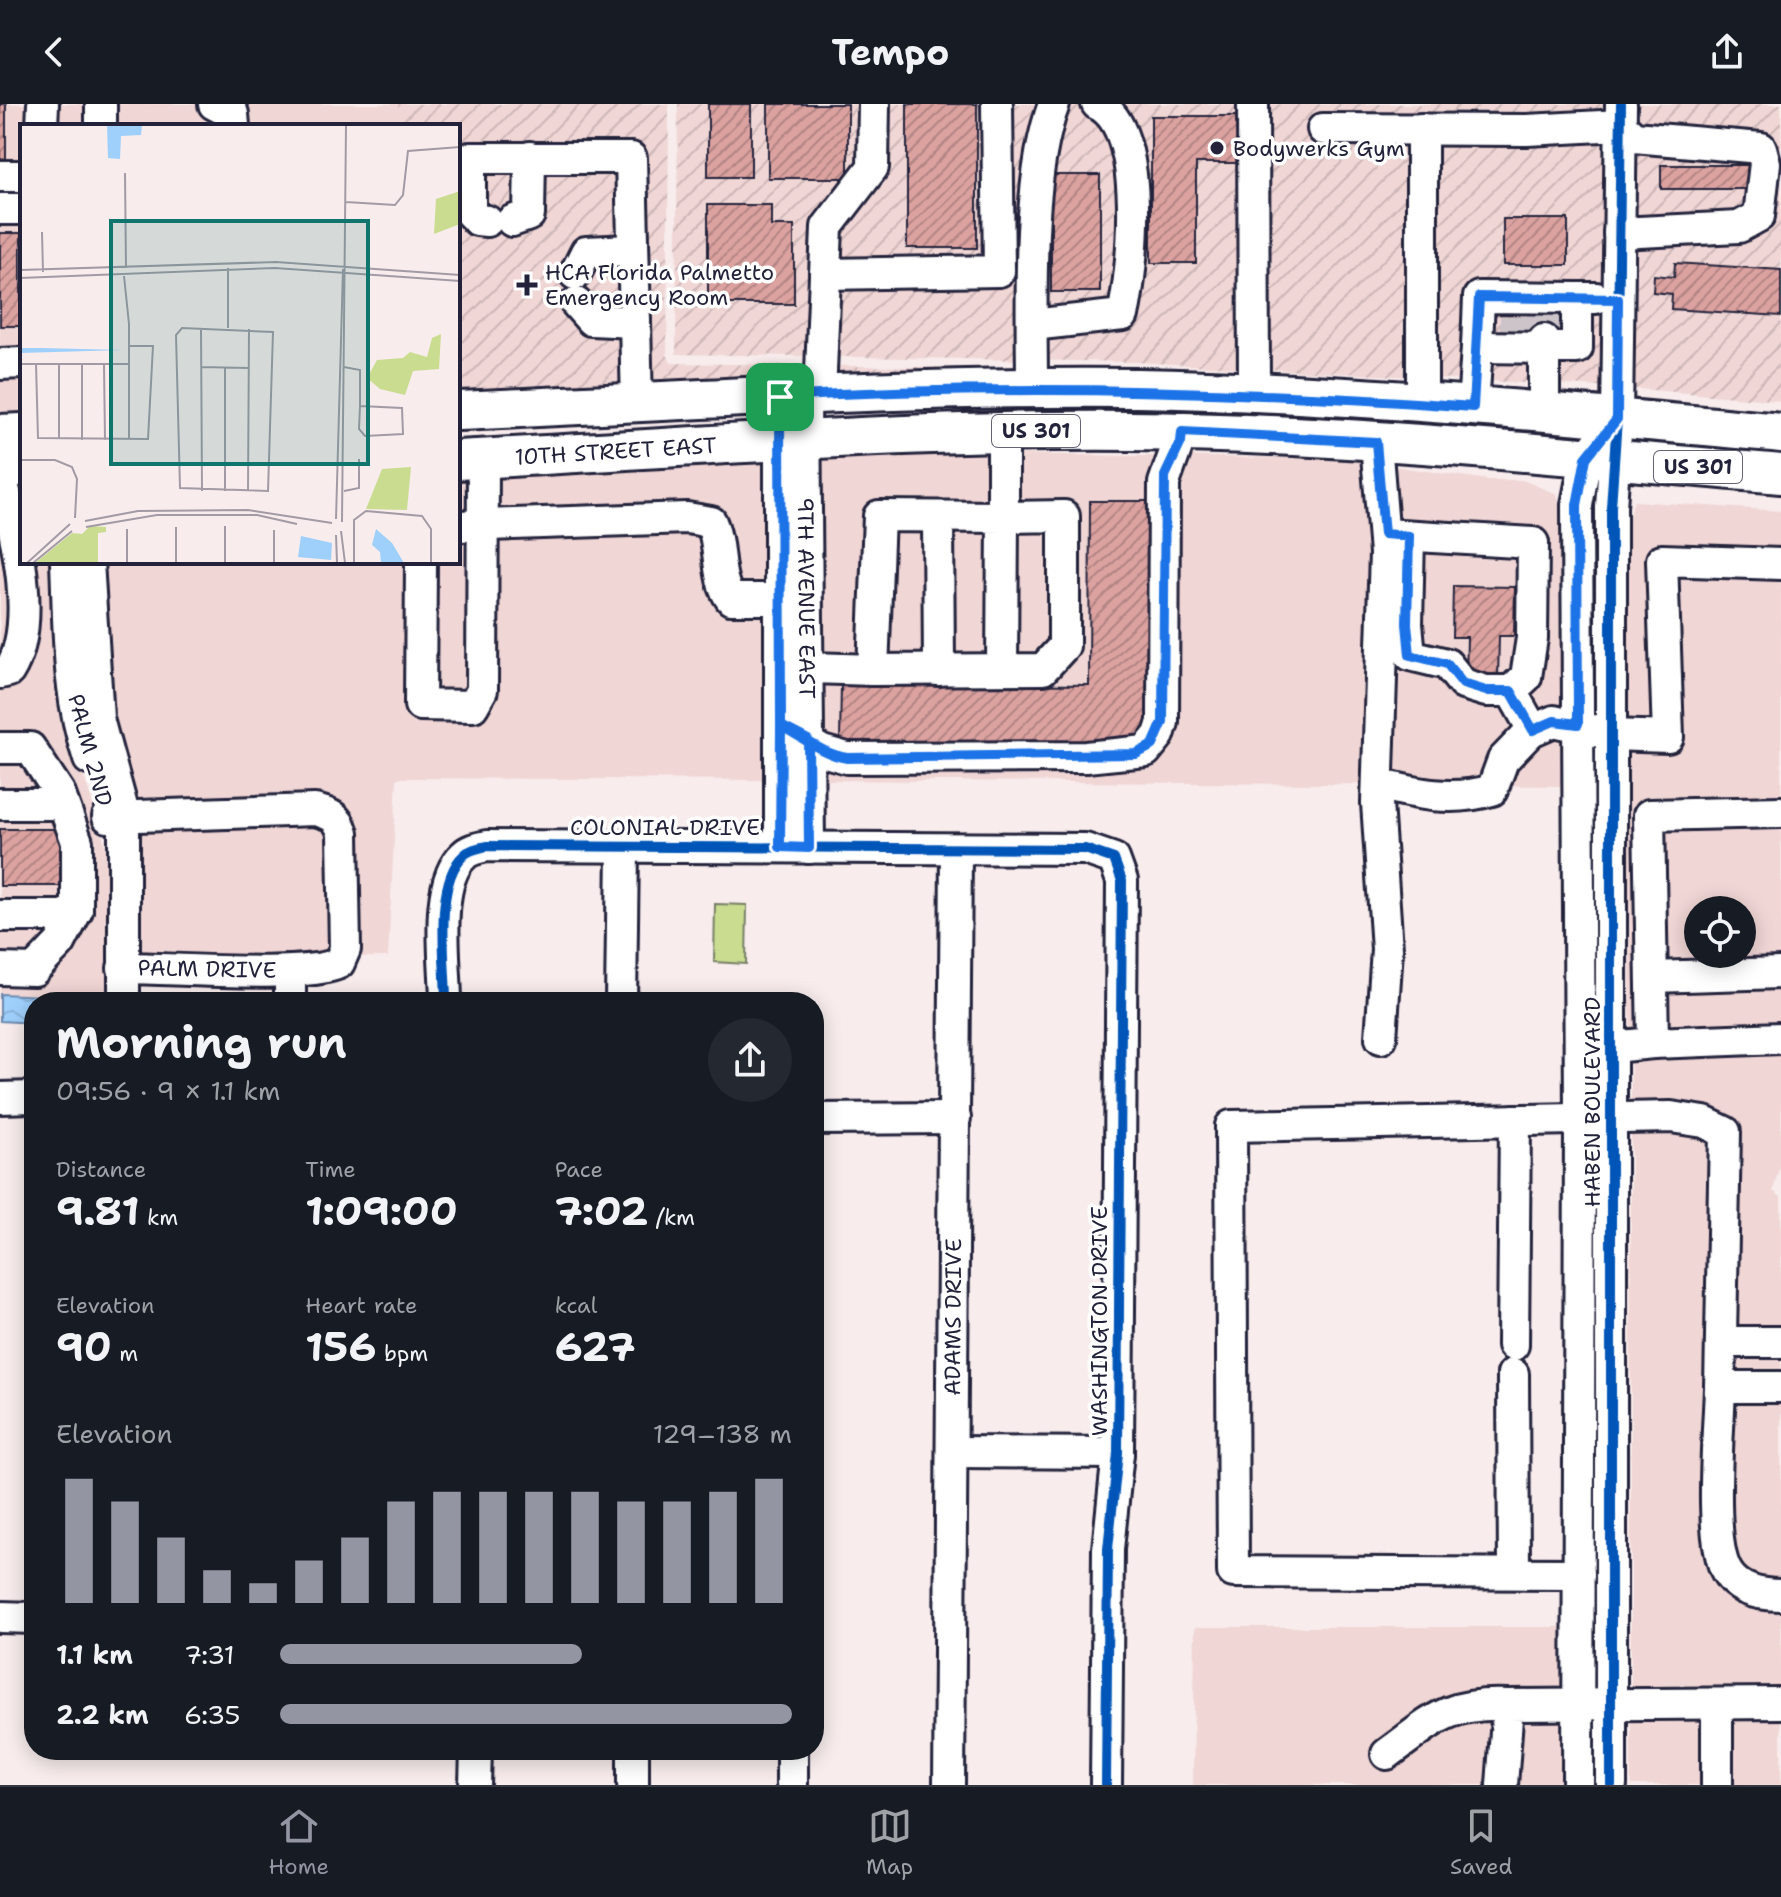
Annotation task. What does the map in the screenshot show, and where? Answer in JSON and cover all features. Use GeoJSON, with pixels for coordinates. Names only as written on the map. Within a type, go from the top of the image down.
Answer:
{"type":"FeatureCollection","features":[{"type":"Feature","properties":{"kind":"main road","name":"10TH STREET EAST"},"geometry":{"type":"LineString","coordinates":[[470,413],[1032,388],[1254,392],[1781,433]]}},
{"type":"Feature","properties":{"kind":"main road"},"geometry":{"type":"LineString","coordinates":[[1003,431],[1032,414],[1045,411],[1225,408],[1254,392]]}},
{"type":"Feature","properties":{"kind":"main road","name":"10TH STREET EAST"},"geometry":{"type":"LineString","coordinates":[[471,460],[1003,431],[1182,432],[1376,442],[1781,474]]}},
{"type":"Feature","properties":{"kind":"main road"},"geometry":{"type":"LineString","coordinates":[[0,434],[20,433]]}},
{"type":"Feature","properties":{"kind":"street"},"geometry":{"type":"LineString","coordinates":[[42,124],[43,104]]}},
{"type":"Feature","properties":{"kind":"street"},"geometry":{"type":"LineString","coordinates":[[214,104],[233,114],[234,124]]}},
{"type":"Feature","properties":{"kind":"street","name":"9TH AVENUE EAST"},"geometry":{"type":"LineString","coordinates":[[794,848],[808,740],[781,599],[793,441],[825,274],[827,227],[873,167],[874,104]]}},
{"type":"Feature","properties":{"kind":"street"},"geometry":{"type":"LineString","coordinates":[[825,274],[999,271],[997,104]]}},
{"type":"Feature","properties":{"kind":"street"},"geometry":{"type":"LineString","coordinates":[[1032,388],[1038,190],[1044,130],[1054,104]]}},
{"type":"Feature","properties":{"kind":"street"},"geometry":{"type":"LineString","coordinates":[[1032,325],[1123,315],[1134,228],[1131,185],[1120,126],[1097,104]]}},
{"type":"Feature","properties":{"kind":"street"},"geometry":{"type":"LineString","coordinates":[[1253,104],[1254,392]]}},
{"type":"Feature","properties":{"kind":"street"},"geometry":{"type":"LineString","coordinates":[[1323,129],[1422,129],[1621,115],[1634,137],[1761,148],[1765,163],[1759,216],[1739,227],[1619,233]]}},
{"type":"Feature","properties":{"kind":"street","name":"HABEN BOULEVARD"},"geometry":{"type":"LineString","coordinates":[[1578,1785],[1580,1118],[1577,505],[1617,419],[1621,115]]}},
{"type":"Feature","properties":{"kind":"street"},"geometry":{"type":"LineString","coordinates":[[1422,129],[1422,403]]}},
{"type":"Feature","properties":{"kind":"street"},"geometry":{"type":"LineString","coordinates":[[530,157],[529,215],[500,221],[477,220],[470,213],[470,158],[530,157],[631,158],[637,404]]}},
{"type":"Feature","properties":{"kind":"street"},"geometry":{"type":"LineString","coordinates":[[633,250],[586,252],[576,288],[591,320],[635,322]]}},
{"type":"Feature","properties":{"kind":"street"},"geometry":{"type":"LineString","coordinates":[[1473,407],[1479,297],[1577,348],[1577,298]]}},
{"type":"Feature","properties":{"kind":"street"},"geometry":{"type":"LineString","coordinates":[[1477,347],[1529,325],[1577,298],[1618,299]]}},
{"type":"Feature","properties":{"kind":"street"},"geometry":{"type":"LineString","coordinates":[[1529,325],[1544,413]]}},
{"type":"Feature","properties":{"kind":"street"},"geometry":{"type":"LineString","coordinates":[[0,364],[20,363]]}},
{"type":"Feature","properties":{"kind":"street"},"geometry":{"type":"LineString","coordinates":[[1002,669],[1003,431]]}},
{"type":"Feature","properties":{"kind":"street"},"geometry":{"type":"LineString","coordinates":[[781,726],[822,751],[847,758],[1086,757],[1146,751],[1159,735],[1163,722],[1164,483],[1182,432]]}},
{"type":"Feature","properties":{"kind":"street","name":"9TH AVENUE EAST"},"geometry":{"type":"LineString","coordinates":[[793,441],[794,666],[781,726],[794,848]]}},
{"type":"Feature","properties":{"kind":"street"},"geometry":{"type":"LineString","coordinates":[[1376,442],[1396,535],[1410,655],[1447,664],[1463,684],[1486,691],[1511,691],[1526,677],[1532,638],[1533,543],[1396,535]]}},
{"type":"Feature","properties":{"kind":"street","name":"HABEN BOULEVARD"},"geometry":{"type":"LineString","coordinates":[[1600,459],[1611,507],[1611,1785]]}},
{"type":"Feature","properties":{"kind":"street"},"geometry":{"type":"LineString","coordinates":[[421,564],[420,705],[473,706],[482,690],[471,526],[471,460]]}},
{"type":"Feature","properties":{"kind":"street"},"geometry":{"type":"LineString","coordinates":[[0,614],[16,537],[10,480]]}},
{"type":"Feature","properties":{"kind":"street"},"geometry":{"type":"LineString","coordinates":[[794,666],[873,670],[1043,669],[1064,646],[1064,516],[879,516],[873,670]]}},
{"type":"Feature","properties":{"kind":"street"},"geometry":{"type":"LineString","coordinates":[[938,517],[939,670]]}},
{"type":"Feature","properties":{"kind":"street"},"geometry":{"type":"LineString","coordinates":[[471,526],[687,518],[711,522],[719,539],[723,589],[731,599],[781,599]]}},
{"type":"Feature","properties":{"kind":"street"},"geometry":{"type":"LineString","coordinates":[[1381,1038],[1387,949],[1378,784],[1396,535]]}},
{"type":"Feature","properties":{"kind":"street"},"geometry":{"type":"LineString","coordinates":[[1378,784],[1426,796],[1470,797],[1492,790],[1503,760],[1533,730],[1554,721],[1578,724],[1612,735],[1668,737],[1662,560],[1781,564]]}},
{"type":"Feature","properties":{"kind":"street","name":"PALM 2ND"},"geometry":{"type":"LineString","coordinates":[[66,564],[75,713],[116,816]]}},
{"type":"Feature","properties":{"kind":"street","name":"PALM 2ND"},"geometry":{"type":"LineString","coordinates":[[88,564],[98,719],[126,888],[124,992]]}},
{"type":"Feature","properties":{"kind":"street"},"geometry":{"type":"LineString","coordinates":[[0,673],[9,671],[19,655],[24,632],[6,582]]}},
{"type":"Feature","properties":{"kind":"street"},"geometry":{"type":"LineString","coordinates":[[1511,691],[1533,730]]}},
{"type":"Feature","properties":{"kind":"street"},"geometry":{"type":"LineString","coordinates":[[0,748],[30,748],[63,804],[77,842],[77,910],[60,943],[34,970],[0,969]]}},
{"type":"Feature","properties":{"kind":"street"},"geometry":{"type":"LineString","coordinates":[[0,804],[63,804]]}},
{"type":"Feature","properties":{"kind":"street","name":"PALM DRIVE"},"geometry":{"type":"LineString","coordinates":[[116,816],[315,810],[339,821],[343,833],[345,949],[339,963],[328,969],[290,972],[123,968]]}},
{"type":"Feature","properties":{"kind":"street"},"geometry":{"type":"LineString","coordinates":[[1612,814],[1781,812]]}},
{"type":"Feature","properties":{"kind":"street"},"geometry":{"type":"LineString","coordinates":[[1649,815],[1653,1043]]}},
{"type":"Feature","properties":{"kind":"street","name":"COLONIAL DRIVE"},"geometry":{"type":"LineString","coordinates":[[446,992],[445,893],[458,862],[469,851],[487,846],[1085,849],[1114,859]]}},
{"type":"Feature","properties":{"kind":"street"},"geometry":{"type":"LineString","coordinates":[[621,992],[623,848]]}},
{"type":"Feature","properties":{"kind":"street","name":"ADAMS DRIVE"},"geometry":{"type":"LineString","coordinates":[[949,1785],[956,849]]}},
{"type":"Feature","properties":{"kind":"street","name":"WASHINGTON DRIVE"},"geometry":{"type":"LineString","coordinates":[[1106,1785],[1108,1549],[1118,1453],[1122,881],[1114,859]]}},
{"type":"Feature","properties":{"kind":"street"},"geometry":{"type":"LineString","coordinates":[[0,916],[62,916],[77,910]]}},
{"type":"Feature","properties":{"kind":"street"},"geometry":{"type":"LineString","coordinates":[[290,972],[290,992]]}},
{"type":"Feature","properties":{"kind":"street"},"geometry":{"type":"LineString","coordinates":[[1652,977],[1781,973]]}},
{"type":"Feature","properties":{"kind":"street"},"geometry":{"type":"LineString","coordinates":[[1612,1047],[1781,1038]]}},
{"type":"Feature","properties":{"kind":"street"},"geometry":{"type":"LineString","coordinates":[[0,1098],[24,1097]]}},
{"type":"Feature","properties":{"kind":"street"},"geometry":{"type":"LineString","coordinates":[[1579,1574],[1233,1572],[1231,1126],[1671,1117],[1704,1122],[1725,1132],[1717,1546],[1728,1574],[1756,1595],[1781,1595]]}},
{"type":"Feature","properties":{"kind":"street"},"geometry":{"type":"LineString","coordinates":[[824,1119],[955,1118]]}},
{"type":"Feature","properties":{"kind":"street"},"geometry":{"type":"LineString","coordinates":[[1514,1573],[1515,1120]]}},
{"type":"Feature","properties":{"kind":"street"},"geometry":{"type":"LineString","coordinates":[[1721,1342],[1781,1342]]}},
{"type":"Feature","properties":{"kind":"street"},"geometry":{"type":"LineString","coordinates":[[1720,1387],[1781,1387]]}},
{"type":"Feature","properties":{"kind":"street"},"geometry":{"type":"LineString","coordinates":[[952,1452],[1118,1453]]}},
{"type":"Feature","properties":{"kind":"street"},"geometry":{"type":"LineString","coordinates":[[0,1617],[24,1618]]}},
{"type":"Feature","properties":{"kind":"street"},"geometry":{"type":"LineString","coordinates":[[1387,1754],[1445,1712],[1473,1703],[1781,1703]]}},
{"type":"Feature","properties":{"kind":"street"},"geometry":{"type":"LineString","coordinates":[[1717,1704],[1717,1785]]}},
{"type":"Feature","properties":{"kind":"street"},"geometry":{"type":"LineString","coordinates":[[1502,1785],[1508,1705]]}},
{"type":"Feature","properties":{"kind":"street"},"geometry":{"type":"LineString","coordinates":[[475,1785],[476,1760]]}},
{"type":"Feature","properties":{"kind":"street"},"geometry":{"type":"LineString","coordinates":[[633,1760],[633,1785]]}},
{"type":"Feature","properties":{"kind":"street"},"geometry":{"type":"LineString","coordinates":[[792,1760],[792,1785]]}},
{"type":"Feature","properties":{"kind":"shaded area"},"geometry":{"type":"Polygon","coordinates":[[[0,104],[91,104],[91,124],[20,124],[20,421],[0,422],[0,104]]]}},
{"type":"Feature","properties":{"kind":"shaded area"},"geometry":{"type":"Polygon","coordinates":[[[112,104],[398,104],[398,124],[112,124],[112,104]]]}},
{"type":"Feature","properties":{"kind":"shaded area"},"geometry":{"type":"Polygon","coordinates":[[[398,104],[669,104],[667,354],[671,363],[978,368],[749,387],[460,400],[460,124],[398,124],[398,104]]]}},
{"type":"Feature","properties":{"kind":"shaded area"},"geometry":{"type":"Polygon","coordinates":[[[678,104],[1781,104],[1781,401],[1640,389],[1136,362],[676,354],[678,104]]]}},
{"type":"Feature","properties":{"kind":"shaded area"},"geometry":{"type":"Polygon","coordinates":[[[921,453],[1345,459],[1488,480],[1522,480],[1557,494],[1566,540],[1564,786],[819,780],[816,460],[921,453]]]}},
{"type":"Feature","properties":{"kind":"shaded area"},"geometry":{"type":"Polygon","coordinates":[[[770,462],[770,780],[397,778],[388,957],[134,956],[108,716],[99,564],[460,564],[460,481],[770,462]]]}},
{"type":"Feature","properties":{"kind":"shaded area"},"geometry":{"type":"Polygon","coordinates":[[[1634,501],[1781,511],[1781,1160],[1773,1191],[1781,1197],[1781,1375],[1731,1375],[1736,1132],[1631,1105],[1626,527],[1634,501]]]}},
{"type":"Feature","properties":{"kind":"shaded area"},"geometry":{"type":"Polygon","coordinates":[[[0,508],[20,564],[55,564],[72,742],[101,828],[115,889],[113,992],[0,994],[0,508]]]}},
{"type":"Feature","properties":{"kind":"shaded area"},"geometry":{"type":"Polygon","coordinates":[[[1631,1128],[1670,1128],[1714,1140],[1707,1546],[1781,1607],[1781,1785],[1631,1785],[1631,1128]]]}},
{"type":"Feature","properties":{"kind":"shaded area"},"geometry":{"type":"Polygon","coordinates":[[[1730,1398],[1781,1398],[1781,1583],[1759,1583],[1736,1566],[1728,1544],[1730,1398]]]}},
{"type":"Feature","properties":{"kind":"shaded area"},"geometry":{"type":"Polygon","coordinates":[[[1195,1627],[1566,1627],[1567,1785],[1193,1785],[1195,1627]]]}},
{"type":"Feature","properties":{"kind":"green space"},"geometry":{"type":"Polygon","coordinates":[[[715,904],[747,905],[746,964],[714,962],[715,904]]]}},
{"type":"Feature","properties":{"kind":"water"},"geometry":{"type":"Polygon","coordinates":[[[0,994],[24,995],[24,1022],[0,1021],[0,994]]]}},
{"type":"Feature","properties":{"kind":"building"},"geometry":{"type":"Polygon","coordinates":[[[0,104],[6,104],[6,169],[0,169],[0,104]]]}},
{"type":"Feature","properties":{"kind":"building"},"geometry":{"type":"Polygon","coordinates":[[[708,104],[751,104],[751,177],[708,177],[708,104]]]}},
{"type":"Feature","properties":{"kind":"building"},"geometry":{"type":"Polygon","coordinates":[[[768,104],[848,104],[848,178],[768,178],[768,104]]]}},
{"type":"Feature","properties":{"kind":"building"},"geometry":{"type":"Polygon","coordinates":[[[907,104],[977,104],[977,248],[907,248],[907,104]]]}},
{"type":"Feature","properties":{"kind":"building"},"geometry":{"type":"Polygon","coordinates":[[[1151,116],[1247,116],[1247,163],[1196,163],[1196,263],[1151,263],[1151,116]]]}},
{"type":"Feature","properties":{"kind":"building"},"geometry":{"type":"Polygon","coordinates":[[[1661,165],[1752,165],[1752,189],[1661,189],[1661,165]]]}},
{"type":"Feature","properties":{"kind":"building"},"geometry":{"type":"Polygon","coordinates":[[[1051,175],[1100,175],[1100,292],[1051,292],[1051,175]]]}},
{"type":"Feature","properties":{"kind":"building"},"geometry":{"type":"Polygon","coordinates":[[[708,205],[771,205],[771,226],[794,226],[794,304],[708,304],[708,205]]]}},
{"type":"Feature","properties":{"kind":"building"},"geometry":{"type":"Polygon","coordinates":[[[1503,219],[1568,219],[1568,265],[1503,265],[1503,219]]]}},
{"type":"Feature","properties":{"kind":"building"},"geometry":{"type":"Polygon","coordinates":[[[0,233],[20,233],[20,326],[0,326],[0,233]]]}},
{"type":"Feature","properties":{"kind":"building"},"geometry":{"type":"Polygon","coordinates":[[[1675,263],[1781,270],[1781,316],[1671,309],[1672,294],[1653,292],[1654,275],[1674,277],[1675,263]]]}},
{"type":"Feature","properties":{"kind":"building"},"geometry":{"type":"Polygon","coordinates":[[[1090,501],[1152,501],[1151,745],[840,743],[841,683],[1089,685],[1090,501]]]}},
{"type":"Feature","properties":{"kind":"building"},"geometry":{"type":"Polygon","coordinates":[[[1453,586],[1515,587],[1514,636],[1499,636],[1498,680],[1466,680],[1467,637],[1452,637],[1453,586]]]}},
{"type":"Feature","properties":{"kind":"building"},"geometry":{"type":"Polygon","coordinates":[[[0,829],[64,829],[64,886],[0,886],[0,829]]]}},
{"type":"Feature","properties":{"kind":"tunnel"},"geometry":{"type":"LineString","coordinates":[[1544,315],[1544,340]]}},
{"type":"Feature","properties":{"kind":"tunnel"},"geometry":{"type":"LineString","coordinates":[[1515,316],[1515,340]]}},
{"type":"Feature","properties":{"kind":"cycle path"},"geometry":{"type":"LineString","coordinates":[[1611,1785],[1611,507],[1617,419],[1621,104]]}},
{"type":"Feature","properties":{"kind":"cycle path"},"geometry":{"type":"LineString","coordinates":[[446,992],[443,924],[448,884],[454,868],[464,855],[487,846],[1085,849],[1114,859],[1122,881],[1118,1453],[1108,1549],[1106,1785]]}},
{"type":"Feature","properties":{"kind":"place","name":"Bodywerks Gym"},"geometry":{"type":"Point","coordinates":[1217,148]}},
{"type":"Feature","properties":{"kind":"place","name":"HCA Florida Palmetto Emergency Room"},"geometry":{"type":"Point","coordinates":[527,285]}},
{"type":"Feature","properties":{"kind":"route"},"geometry":{"type":"LineString","coordinates":[[780,397],[781,726],[808,740],[809,848],[780,847],[781,726],[808,740],[822,751],[847,758],[1086,757],[1136,754],[1153,745],[1163,722],[1164,483],[1182,432],[1376,442],[1384,534],[1409,536],[1407,624],[1410,655],[1447,664],[1463,684],[1486,691],[1511,691],[1533,730],[1554,721],[1578,724],[1577,505],[1586,458],[1617,419],[1618,299],[1479,297],[1473,407],[1344,397],[1138,388],[920,390],[780,397]]}}]}
